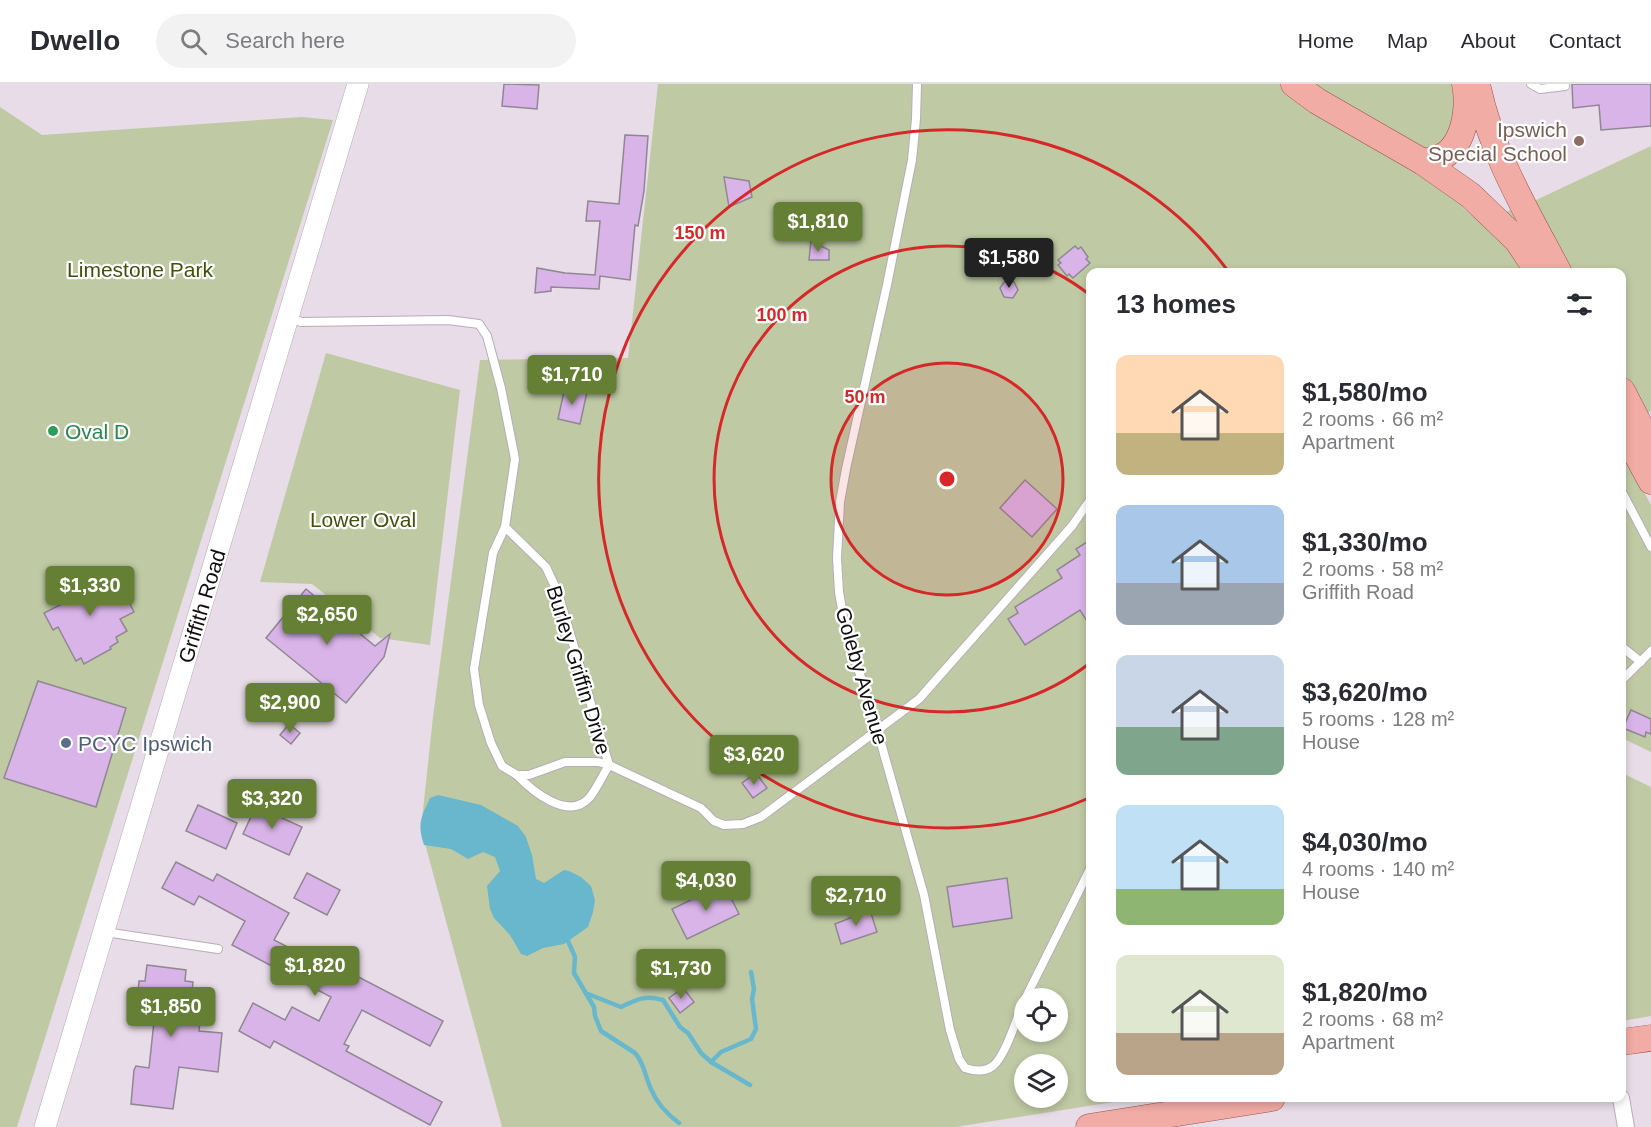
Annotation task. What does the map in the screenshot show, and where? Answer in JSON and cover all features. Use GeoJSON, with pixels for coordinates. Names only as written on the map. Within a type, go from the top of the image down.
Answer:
{"type":"FeatureCollection","features":[{"type":"Feature","properties":{"kind":"main road"},"geometry":{"type":"LineString","coordinates":[[1294,84],[1317,101],[1452,181],[1486,208],[1517,240],[1536,268]]}},
{"type":"Feature","properties":{"kind":"main road"},"geometry":{"type":"LineString","coordinates":[[1423,162],[1443,156],[1456,143],[1466,111],[1465,84]]}},
{"type":"Feature","properties":{"kind":"main road"},"geometry":{"type":"LineString","coordinates":[[1477,84],[1494,145],[1556,268]]}},
{"type":"Feature","properties":{"kind":"main road"},"geometry":{"type":"LineString","coordinates":[[1626,399],[1651,447]]}},
{"type":"Feature","properties":{"kind":"main road"},"geometry":{"type":"LineString","coordinates":[[1626,434],[1651,481]]}},
{"type":"Feature","properties":{"kind":"main road"},"geometry":{"type":"LineString","coordinates":[[1626,1041],[1651,1038]]}},
{"type":"Feature","properties":{"kind":"main road"},"geometry":{"type":"LineString","coordinates":[[1089,1127],[1247,1102]]}},
{"type":"Feature","properties":{"kind":"street","name":"Griffith Road"},"geometry":{"type":"LineString","coordinates":[[45,1127],[358,84]]}},
{"type":"Feature","properties":{"kind":"street"},"geometry":{"type":"LineString","coordinates":[[1622,1102],[1626,1127]]}},
{"type":"Feature","properties":{"kind":"lane","name":"Goleby Avenue"},"geometry":{"type":"LineString","coordinates":[[917,84],[916,119],[910,170],[846,469],[838,529],[839,592],[845,626],[924,895],[943,995],[956,1048],[965,1068],[981,1070],[990,1068],[998,1061],[1014,1025]]}},
{"type":"Feature","properties":{"kind":"lane"},"geometry":{"type":"LineString","coordinates":[[1531,84],[1540,89],[1565,86]]}},
{"type":"Feature","properties":{"kind":"lane"},"geometry":{"type":"LineString","coordinates":[[289,317],[300,322],[448,320],[479,324],[483,328],[501,388],[515,459],[505,527],[493,553],[474,669],[479,705],[491,743],[502,766],[517,775],[544,800],[564,805],[576,805],[588,799],[609,765]]}},
{"type":"Feature","properties":{"kind":"lane"},"geometry":{"type":"LineString","coordinates":[[1626,500],[1651,547]]}},
{"type":"Feature","properties":{"kind":"lane"},"geometry":{"type":"LineString","coordinates":[[1072,526],[1086,506]]}},
{"type":"Feature","properties":{"kind":"lane"},"geometry":{"type":"LineString","coordinates":[[517,775],[529,775],[565,762],[585,761],[609,765],[701,808],[714,821],[724,825],[743,824],[761,817],[919,699],[1086,511]]}},
{"type":"Feature","properties":{"kind":"lane","name":"Burley Griffin Drive"},"geometry":{"type":"LineString","coordinates":[[505,527],[546,567],[558,592],[609,765]]}},
{"type":"Feature","properties":{"kind":"lane"},"geometry":{"type":"LineString","coordinates":[[1626,650],[1641,662]]}},
{"type":"Feature","properties":{"kind":"lane"},"geometry":{"type":"LineString","coordinates":[[1626,676],[1651,651]]}},
{"type":"Feature","properties":{"kind":"lane"},"geometry":{"type":"LineString","coordinates":[[1031,988],[1086,877]]}},
{"type":"Feature","properties":{"kind":"lane"},"geometry":{"type":"LineString","coordinates":[[104,931],[218,949]]}},
{"type":"Feature","properties":{"kind":"green space"},"geometry":{"type":"Polygon","coordinates":[[[658,84],[1456,84],[1457,91],[1450,135],[1444,143],[1463,208],[1480,222],[1534,201],[1651,146],[1651,411],[1626,425],[1626,268],[1086,268],[1086,1102],[1113,1102],[956,1127],[502,1127],[421,829],[433,717],[480,360],[628,358],[658,84]]]}},
{"type":"Feature","properties":{"kind":"green space","name":"Limestone Park"},"geometry":{"type":"Polygon","coordinates":[[[0,107],[42,135],[302,117],[333,120],[17,1127],[0,1127],[0,107]]]}},
{"type":"Feature","properties":{"kind":"green space","name":"Lower Oval"},"geometry":{"type":"Polygon","coordinates":[[[326,353],[460,390],[430,645],[380,638],[312,584],[260,582],[326,353]]]}},
{"type":"Feature","properties":{"kind":"green space"},"geometry":{"type":"Polygon","coordinates":[[[1626,459],[1651,505],[1651,752],[1626,740],[1626,459]]]}},
{"type":"Feature","properties":{"kind":"green space"},"geometry":{"type":"Polygon","coordinates":[[[1626,775],[1651,787],[1651,1016],[1626,1020],[1626,775]]]}},
{"type":"Feature","properties":{"kind":"water"},"geometry":{"type":"Polygon","coordinates":[[[438,795],[481,805],[518,826],[526,837],[536,879],[544,883],[564,870],[581,877],[591,886],[595,900],[588,927],[564,944],[543,948],[527,956],[521,954],[510,935],[494,918],[490,909],[487,886],[500,871],[495,857],[483,852],[468,859],[451,849],[424,845],[420,826],[422,816],[430,798],[438,795]]]}},
{"type":"Feature","properties":{"kind":"building"},"geometry":{"type":"Polygon","coordinates":[[[504,84],[539,85],[537,109],[502,106],[504,84]]]}},
{"type":"Feature","properties":{"kind":"building"},"geometry":{"type":"Polygon","coordinates":[[[1572,84],[1651,84],[1651,126],[1601,130],[1599,105],[1573,108],[1572,84]]]}},
{"type":"Feature","properties":{"kind":"building"},"geometry":{"type":"Polygon","coordinates":[[[625,135],[648,136],[644,191],[638,226],[635,225],[630,280],[600,276],[599,289],[551,287],[551,291],[535,293],[537,268],[595,275],[600,221],[586,221],[588,201],[619,204],[625,135]]]}},
{"type":"Feature","properties":{"kind":"building"},"geometry":{"type":"Polygon","coordinates":[[[724,177],[749,181],[752,197],[729,207],[724,177]]]}},
{"type":"Feature","properties":{"kind":"building"},"geometry":{"type":"Polygon","coordinates":[[[811,241],[829,250],[829,260],[809,260],[811,241]]]}},
{"type":"Feature","properties":{"kind":"building"},"geometry":{"type":"Polygon","coordinates":[[[1075,246],[1078,249],[1081,247],[1090,263],[1073,278],[1069,274],[1067,276],[1058,265],[1061,263],[1058,260],[1075,246]]]}},
{"type":"Feature","properties":{"kind":"building"},"geometry":{"type":"Polygon","coordinates":[[[1005,281],[1014,282],[1018,290],[1013,298],[1004,297],[1000,288],[1005,281]]]}},
{"type":"Feature","properties":{"kind":"building"},"geometry":{"type":"Polygon","coordinates":[[[565,387],[587,392],[580,424],[558,419],[565,387]]]}},
{"type":"Feature","properties":{"kind":"building"},"geometry":{"type":"Polygon","coordinates":[[[1025,480],[1057,509],[1032,537],[1000,508],[1025,480]]]}},
{"type":"Feature","properties":{"kind":"building"},"geometry":{"type":"Polygon","coordinates":[[[1086,543],[1086,620],[1080,610],[1025,645],[1008,619],[1018,613],[1015,607],[1062,578],[1057,570],[1080,555],[1076,549],[1086,543]]]}},
{"type":"Feature","properties":{"kind":"building"},"geometry":{"type":"Polygon","coordinates":[[[86,576],[91,586],[107,577],[114,590],[120,586],[134,612],[120,619],[127,631],[116,637],[118,642],[110,647],[111,649],[84,664],[81,658],[76,661],[58,627],[53,630],[44,613],[62,604],[56,593],[86,576]]]}},
{"type":"Feature","properties":{"kind":"building"},"geometry":{"type":"Polygon","coordinates":[[[306,589],[375,646],[390,634],[384,657],[346,703],[266,638],[306,589]]]}},
{"type":"Feature","properties":{"kind":"building","name":"PCYC Ipswich"},"geometry":{"type":"Polygon","coordinates":[[[38,681],[126,708],[96,807],[4,778],[38,681]]]}},
{"type":"Feature","properties":{"kind":"building"},"geometry":{"type":"Polygon","coordinates":[[[1631,710],[1651,719],[1651,734],[1646,732],[1645,737],[1626,729],[1626,721],[1631,710]]]}},
{"type":"Feature","properties":{"kind":"building"},"geometry":{"type":"Polygon","coordinates":[[[289,724],[300,733],[291,744],[280,735],[289,724]]]}},
{"type":"Feature","properties":{"kind":"building"},"geometry":{"type":"Polygon","coordinates":[[[756,773],[767,788],[753,798],[742,783],[756,773]]]}},
{"type":"Feature","properties":{"kind":"building"},"geometry":{"type":"Polygon","coordinates":[[[198,805],[237,823],[226,849],[186,831],[198,805]]]}},
{"type":"Feature","properties":{"kind":"building"},"geometry":{"type":"Polygon","coordinates":[[[256,806],[302,827],[289,855],[243,834],[256,806]]]}},
{"type":"Feature","properties":{"kind":"building"},"geometry":{"type":"Polygon","coordinates":[[[176,862],[213,881],[217,874],[289,913],[274,940],[348,978],[351,973],[443,1021],[430,1046],[362,1010],[344,1044],[349,1046],[346,1051],[442,1102],[430,1125],[274,1041],[270,1048],[239,1031],[253,1003],[285,1020],[292,1007],[319,1021],[331,997],[232,945],[245,921],[199,896],[194,905],[162,888],[176,862]]]}},
{"type":"Feature","properties":{"kind":"building"},"geometry":{"type":"Polygon","coordinates":[[[307,873],[340,890],[327,915],[294,898],[307,873]]]}},
{"type":"Feature","properties":{"kind":"building"},"geometry":{"type":"Polygon","coordinates":[[[1007,878],[1012,918],[953,927],[947,887],[1007,878]]]}},
{"type":"Feature","properties":{"kind":"building"},"geometry":{"type":"Polygon","coordinates":[[[724,884],[739,914],[687,939],[672,909],[724,884]]]}},
{"type":"Feature","properties":{"kind":"building"},"geometry":{"type":"Polygon","coordinates":[[[870,910],[877,932],[841,944],[835,924],[870,910]]]}},
{"type":"Feature","properties":{"kind":"building"},"geometry":{"type":"Polygon","coordinates":[[[147,965],[186,970],[185,981],[193,982],[189,1021],[200,1022],[199,1031],[222,1033],[218,1072],[179,1067],[173,1109],[131,1104],[136,1066],[149,1068],[155,1012],[141,1010],[143,994],[138,993],[139,981],[145,981],[147,965]]]}},
{"type":"Feature","properties":{"kind":"building"},"geometry":{"type":"Polygon","coordinates":[[[683,988],[694,1002],[680,1013],[669,998],[683,988]]]}},
{"type":"Feature","properties":{"kind":"waterway"},"geometry":{"type":"LineString","coordinates":[[568,941],[575,957],[574,973],[594,1007],[601,1031],[635,1053],[656,1099],[679,1123]]}},
{"type":"Feature","properties":{"kind":"waterway"},"geometry":{"type":"LineString","coordinates":[[711,1062],[721,1052],[751,1039],[756,1029],[751,972]]}},
{"type":"Feature","properties":{"kind":"waterway"},"geometry":{"type":"LineString","coordinates":[[588,994],[621,1007],[641,999],[663,1000],[680,1027],[688,1033],[701,1053],[711,1062],[750,1085]]}},
{"type":"Feature","properties":{"kind":"place","name":"Ipswich Special School"},"geometry":{"type":"Point","coordinates":[1579,141]}},
{"type":"Feature","properties":{"kind":"place","name":"Oval D"},"geometry":{"type":"Point","coordinates":[53,431]}},
{"type":"Feature","properties":{"kind":"place","name":"PCYC Ipswich"},"geometry":{"type":"Point","coordinates":[66,743]}}]}
